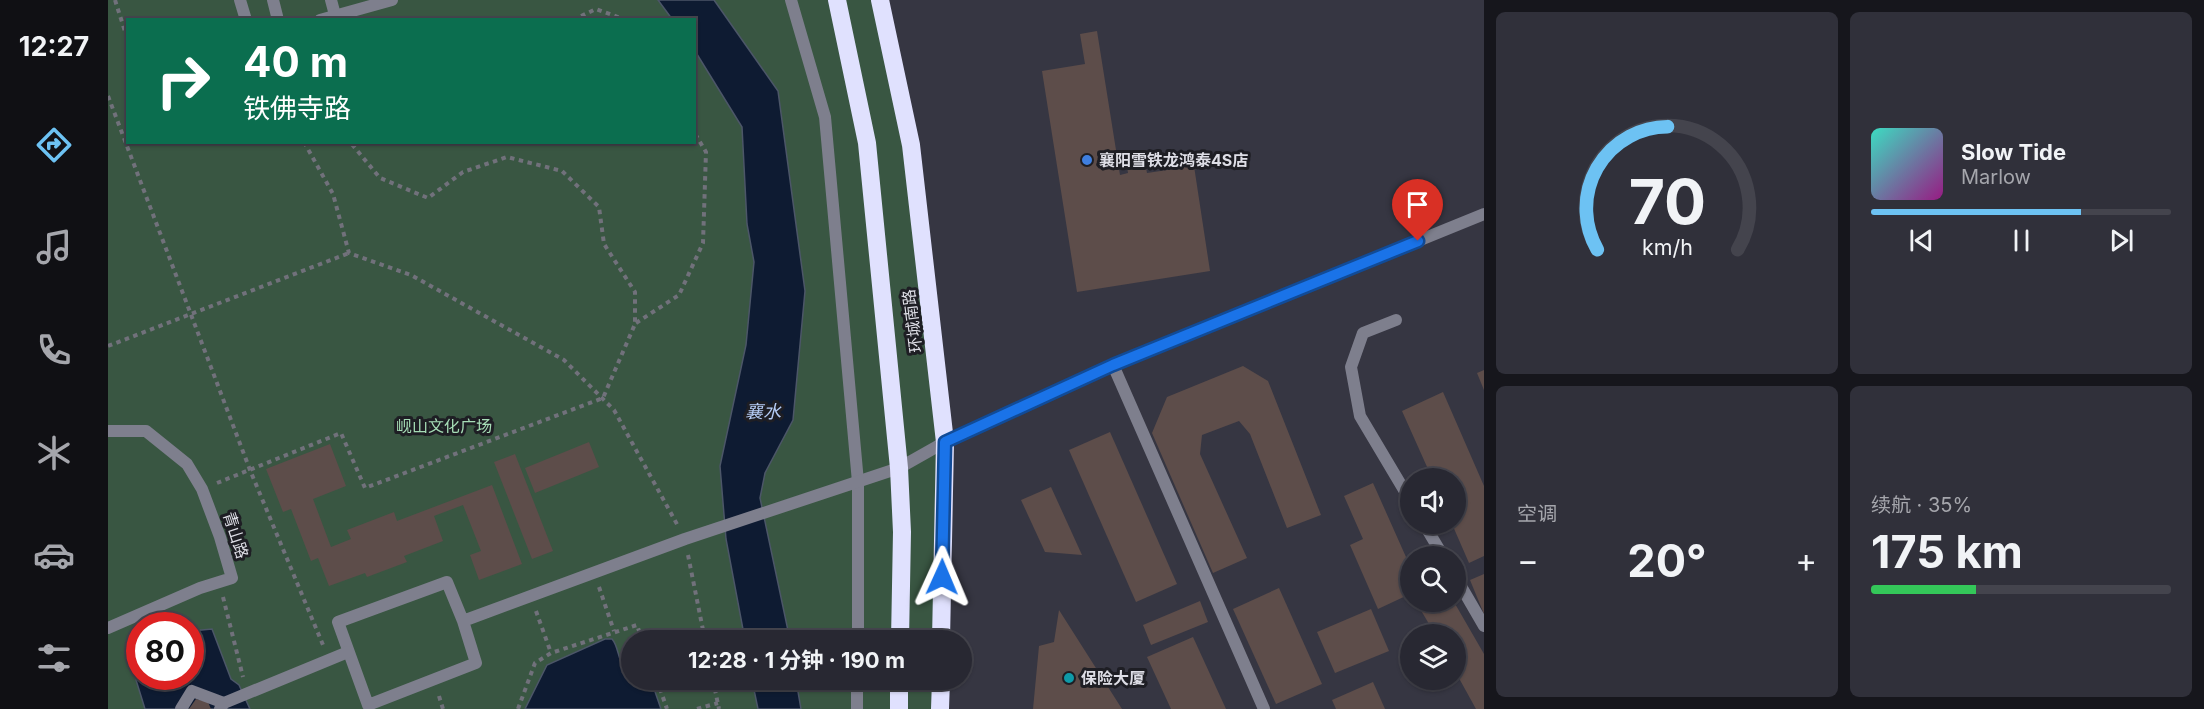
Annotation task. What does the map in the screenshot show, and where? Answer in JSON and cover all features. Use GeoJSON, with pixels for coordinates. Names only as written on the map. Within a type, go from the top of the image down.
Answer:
{"type":"FeatureCollection","features":[{"type":"Feature","properties":{"kind":"highway","name":"环城南路"},"geometry":{"type":"LineString","coordinates":[[837,0],[867,142],[899,468],[902,532],[900,630]]}},
{"type":"Feature","properties":{"kind":"highway","name":"环城南路"},"geometry":{"type":"LineString","coordinates":[[880,0],[911,145],[945,442],[941,630]]}},
{"type":"Feature","properties":{"kind":"highway"},"geometry":{"type":"LineString","coordinates":[[898,709],[899,690]]}},
{"type":"Feature","properties":{"kind":"highway"},"geometry":{"type":"LineString","coordinates":[[940,709],[941,690]]}},
{"type":"Feature","properties":{"kind":"street"},"geometry":{"type":"LineString","coordinates":[[240,0],[245,18]]}},
{"type":"Feature","properties":{"kind":"street"},"geometry":{"type":"LineString","coordinates":[[273,0],[278,18]]}},
{"type":"Feature","properties":{"kind":"street"},"geometry":{"type":"LineString","coordinates":[[331,0],[335,15]]}},
{"type":"Feature","properties":{"kind":"street"},"geometry":{"type":"LineString","coordinates":[[326,18],[392,0]]}},
{"type":"Feature","properties":{"kind":"street"},"geometry":{"type":"LineString","coordinates":[[791,0],[825,117],[858,482],[858,630]]}},
{"type":"Feature","properties":{"kind":"street"},"geometry":{"type":"LineString","coordinates":[[463,621],[685,539],[899,468],[945,442],[1113,365],[1484,214]]}},
{"type":"Feature","properties":{"kind":"street"},"geometry":{"type":"LineString","coordinates":[[1396,320],[1363,333],[1351,367],[1360,416],[1400,483]]}},
{"type":"Feature","properties":{"kind":"street"},"geometry":{"type":"LineString","coordinates":[[1113,365],[1264,709]]}},
{"type":"Feature","properties":{"kind":"street","name":"青山路"},"geometry":{"type":"LineString","coordinates":[[108,431],[146,431],[187,464],[202,489],[232,578],[219,582]]}},
{"type":"Feature","properties":{"kind":"street"},"geometry":{"type":"LineString","coordinates":[[108,628],[219,582]]}},
{"type":"Feature","properties":{"kind":"street"},"geometry":{"type":"LineString","coordinates":[[447,582],[463,621],[476,663],[368,705],[338,622],[447,582]]}},
{"type":"Feature","properties":{"kind":"street"},"geometry":{"type":"LineString","coordinates":[[1466,595],[1484,626]]}},
{"type":"Feature","properties":{"kind":"street"},"geometry":{"type":"LineString","coordinates":[[182,709],[192,691],[222,706],[244,694],[348,652]]}},
{"type":"Feature","properties":{"kind":"street"},"geometry":{"type":"LineString","coordinates":[[857,709],[858,690]]}},
{"type":"Feature","properties":{"kind":"path"},"geometry":{"type":"LineString","coordinates":[[115,0],[126,35]]}},
{"type":"Feature","properties":{"kind":"path"},"geometry":{"type":"LineString","coordinates":[[577,18],[596,9],[621,18]]}},
{"type":"Feature","properties":{"kind":"path"},"geometry":{"type":"LineString","coordinates":[[108,96],[126,140]]}},
{"type":"Feature","properties":{"kind":"path"},"geometry":{"type":"LineString","coordinates":[[635,324],[679,295],[703,243],[706,152],[696,135]]}},
{"type":"Feature","properties":{"kind":"path"},"geometry":{"type":"LineString","coordinates":[[127,144],[250,470],[330,660]]}},
{"type":"Feature","properties":{"kind":"path"},"geometry":{"type":"LineString","coordinates":[[305,144],[333,194],[349,252]]}},
{"type":"Feature","properties":{"kind":"path"},"geometry":{"type":"LineString","coordinates":[[202,489],[341,433],[366,488],[603,398],[635,324],[635,292],[604,244],[599,207],[562,171],[507,157],[463,172],[428,198],[380,178],[352,144]]}},
{"type":"Feature","properties":{"kind":"path"},"geometry":{"type":"LineString","coordinates":[[108,346],[349,252],[411,275],[564,360],[615,410],[685,539],[703,630]]}},
{"type":"Feature","properties":{"kind":"path"},"geometry":{"type":"LineString","coordinates":[[594,572],[614,631]]}},
{"type":"Feature","properties":{"kind":"path"},"geometry":{"type":"LineString","coordinates":[[219,582],[240,667],[244,694]]}},
{"type":"Feature","properties":{"kind":"path"},"geometry":{"type":"LineString","coordinates":[[531,595],[551,653]]}},
{"type":"Feature","properties":{"kind":"path"},"geometry":{"type":"LineString","coordinates":[[518,709],[535,663],[551,653],[614,631],[637,625],[639,630]]}},
{"type":"Feature","properties":{"kind":"path"},"geometry":{"type":"LineString","coordinates":[[660,690],[667,709]]}},
{"type":"Feature","properties":{"kind":"path"},"geometry":{"type":"LineString","coordinates":[[715,690],[719,709]]}},
{"type":"Feature","properties":{"kind":"path"},"geometry":{"type":"LineString","coordinates":[[697,709],[718,703]]}},
{"type":"Feature","properties":{"kind":"green space","name":"岘山文化广场"},"geometry":{"type":"Polygon","coordinates":[[[108,0],[880,0],[911,145],[945,442],[941,630],[621,630],[621,690],[941,690],[940,709],[108,709],[108,0]]]}},
{"type":"Feature","properties":{"kind":"water","name":"襄水"},"geometry":{"type":"Polygon","coordinates":[[[658,0],[714,0],[778,91],[805,291],[793,420],[765,473],[760,498],[788,630],[743,630],[726,539],[720,466],[746,345],[754,262],[747,224],[742,127],[696,53],[696,18],[671,18],[658,0]]]}},
{"type":"Feature","properties":{"kind":"water"},"geometry":{"type":"Polygon","coordinates":[[[212,629],[231,679],[239,685],[250,709],[145,709],[139,690],[204,690],[204,630],[212,629]]]}},
{"type":"Feature","properties":{"kind":"water"},"geometry":{"type":"Polygon","coordinates":[[[605,639],[612,639],[621,661],[621,690],[654,690],[661,709],[525,709],[547,665],[605,639]]]}},
{"type":"Feature","properties":{"kind":"water"},"geometry":{"type":"Polygon","coordinates":[[[754,690],[798,690],[801,709],[758,709],[754,690]]]}},
{"type":"Feature","properties":{"kind":"building","name":"襄阳雪铁龙鸿泰4S店"},"geometry":{"type":"Polygon","coordinates":[[[1097,31],[1120,175],[1128,173],[1125,155],[1143,152],[1147,173],[1194,166],[1210,271],[1077,292],[1042,71],[1085,64],[1080,34],[1097,31]]]}},
{"type":"Feature","properties":{"kind":"building"},"geometry":{"type":"Polygon","coordinates":[[[1243,366],[1268,381],[1321,515],[1287,528],[1250,434],[1239,421],[1202,435],[1200,454],[1247,558],[1213,573],[1152,433],[1167,397],[1243,366]]]}},
{"type":"Feature","properties":{"kind":"building"},"geometry":{"type":"Polygon","coordinates":[[[1484,370],[1484,390],[1477,373],[1484,370]]]}},
{"type":"Feature","properties":{"kind":"building"},"geometry":{"type":"Polygon","coordinates":[[[1443,392],[1484,486],[1484,556],[1469,563],[1466,546],[1462,546],[1456,534],[1466,534],[1466,468],[1428,468],[1402,411],[1443,392]]]}},
{"type":"Feature","properties":{"kind":"building"},"geometry":{"type":"Polygon","coordinates":[[[1110,432],[1177,584],[1136,602],[1069,450],[1110,432]]]}},
{"type":"Feature","properties":{"kind":"building"},"geometry":{"type":"Polygon","coordinates":[[[589,442],[599,467],[535,493],[525,468],[589,442]]]}},
{"type":"Feature","properties":{"kind":"building"},"geometry":{"type":"Polygon","coordinates":[[[330,444],[346,486],[313,499],[331,547],[351,539],[347,530],[394,512],[397,521],[492,485],[522,564],[479,580],[470,555],[481,551],[463,505],[434,516],[443,541],[404,556],[407,562],[367,577],[365,573],[329,586],[318,558],[311,561],[291,509],[283,512],[266,469],[330,444]]]}},
{"type":"Feature","properties":{"kind":"building"},"geometry":{"type":"Polygon","coordinates":[[[515,454],[553,551],[532,559],[494,462],[515,454]]]}},
{"type":"Feature","properties":{"kind":"building"},"geometry":{"type":"Polygon","coordinates":[[[1373,483],[1401,546],[1400,599],[1378,609],[1350,545],[1363,539],[1344,496],[1373,483]]]}},
{"type":"Feature","properties":{"kind":"building"},"geometry":{"type":"Polygon","coordinates":[[[1051,487],[1082,555],[1045,552],[1021,500],[1051,487]]]}},
{"type":"Feature","properties":{"kind":"building"},"geometry":{"type":"Polygon","coordinates":[[[1484,574],[1484,614],[1470,580],[1484,574]]]}},
{"type":"Feature","properties":{"kind":"building"},"geometry":{"type":"Polygon","coordinates":[[[1279,588],[1322,684],[1276,704],[1233,609],[1279,588]]]}},
{"type":"Feature","properties":{"kind":"building"},"geometry":{"type":"Polygon","coordinates":[[[1200,601],[1208,622],[1151,645],[1143,625],[1200,601]]]}},
{"type":"Feature","properties":{"kind":"building"},"geometry":{"type":"Polygon","coordinates":[[[1371,609],[1389,651],[1335,673],[1317,632],[1371,609]]]}},
{"type":"Feature","properties":{"kind":"building","name":"保险大厦"},"geometry":{"type":"Polygon","coordinates":[[[1059,610],[1122,709],[1033,709],[1039,646],[1054,642],[1059,610]]]}},
{"type":"Feature","properties":{"kind":"building"},"geometry":{"type":"Polygon","coordinates":[[[1422,612],[1460,612],[1484,654],[1484,709],[1476,709],[1466,690],[1466,624],[1429,624],[1422,612]]]}},
{"type":"Feature","properties":{"kind":"building"},"geometry":{"type":"Polygon","coordinates":[[[1193,637],[1226,709],[1171,709],[1147,657],[1193,637]]]}},
{"type":"Feature","properties":{"kind":"building"},"geometry":{"type":"Polygon","coordinates":[[[1373,682],[1385,709],[1336,709],[1332,700],[1373,682]]]}},
{"type":"Feature","properties":{"kind":"building"},"geometry":{"type":"Polygon","coordinates":[[[196,699],[208,702],[211,709],[189,709],[196,699]]]}},
{"type":"Feature","properties":{"kind":"place","name":"襄阳雪铁龙鸿泰4S店"},"geometry":{"type":"Point","coordinates":[1087,160]}},
{"type":"Feature","properties":{"kind":"place","name":"保险大厦"},"geometry":{"type":"Point","coordinates":[1069,678]}},
{"type":"Feature","properties":{"kind":"route"},"geometry":{"type":"LineString","coordinates":[[942,577],[945,442],[1113,365],[1418,241]]}}]}
